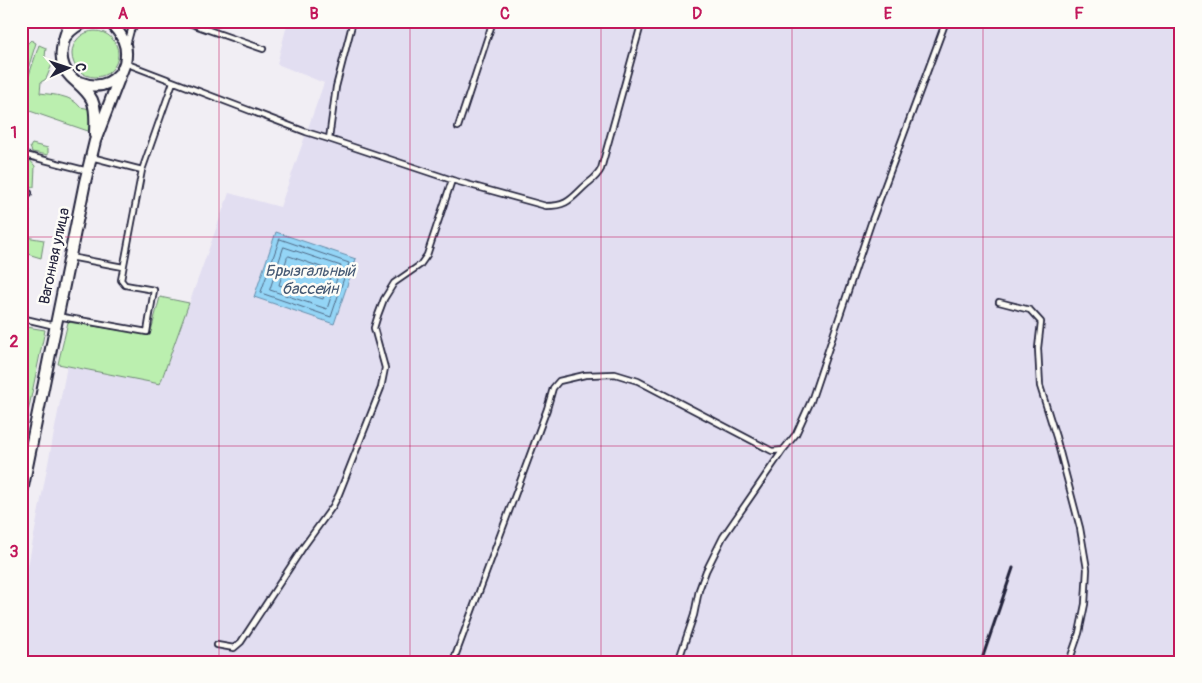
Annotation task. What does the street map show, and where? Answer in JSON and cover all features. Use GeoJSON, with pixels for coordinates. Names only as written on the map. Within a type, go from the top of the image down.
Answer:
{"type":"FeatureCollection","features":[{"type":"Feature","properties":{"kind":"street"},"geometry":{"type":"LineString","coordinates":[[70,21],[61,49],[64,68],[71,77],[88,86],[97,86],[107,84],[115,79],[123,67]]}},
{"type":"Feature","properties":{"kind":"street"},"geometry":{"type":"LineString","coordinates":[[64,39],[78,24],[87,21]]}},
{"type":"Feature","properties":{"kind":"street"},"geometry":{"type":"LineString","coordinates":[[101,21],[117,29]]}},
{"type":"Feature","properties":{"kind":"street"},"geometry":{"type":"LineString","coordinates":[[95,141],[127,55],[123,38],[109,21]]}},
{"type":"Feature","properties":{"kind":"street"},"geometry":{"type":"LineString","coordinates":[[79,82],[91,98],[95,109],[95,141]]}},
{"type":"Feature","properties":{"kind":"street","name":"Вагонная улица"},"geometry":{"type":"LineString","coordinates":[[21,496],[69,257],[95,141]]}},
{"type":"Feature","properties":{"kind":"lane"},"geometry":{"type":"LineString","coordinates":[[126,46],[131,30],[140,21]]}},
{"type":"Feature","properties":{"kind":"lane"},"geometry":{"type":"LineString","coordinates":[[183,21],[263,48]]}},
{"type":"Feature","properties":{"kind":"lane"},"geometry":{"type":"LineString","coordinates":[[329,139],[336,87],[353,21]]}},
{"type":"Feature","properties":{"kind":"lane"},"geometry":{"type":"LineString","coordinates":[[458,127],[492,21]]}},
{"type":"Feature","properties":{"kind":"lane"},"geometry":{"type":"LineString","coordinates":[[123,67],[173,82],[329,139],[452,180],[546,206],[566,204],[597,178],[601,170],[642,21]]}},
{"type":"Feature","properties":{"kind":"lane"},"geometry":{"type":"LineString","coordinates":[[678,662],[694,615],[699,590],[723,537],[796,434],[811,401],[871,223],[946,21]]}},
{"type":"Feature","properties":{"kind":"lane"},"geometry":{"type":"LineString","coordinates":[[21,318],[147,332],[154,290],[125,285],[121,280],[142,170],[173,82]]}},
{"type":"Feature","properties":{"kind":"lane"},"geometry":{"type":"LineString","coordinates":[[21,154],[88,171]]}},
{"type":"Feature","properties":{"kind":"lane"},"geometry":{"type":"LineString","coordinates":[[91,157],[142,170]]}},
{"type":"Feature","properties":{"kind":"lane"},"geometry":{"type":"LineString","coordinates":[[217,645],[234,648],[241,642],[340,494],[381,388],[385,368],[374,328],[378,315],[384,299],[394,283],[420,265],[427,255],[452,180]]}},
{"type":"Feature","properties":{"kind":"lane"},"geometry":{"type":"LineString","coordinates":[[21,192],[29,193]]}},
{"type":"Feature","properties":{"kind":"lane"},"geometry":{"type":"LineString","coordinates":[[69,257],[123,267]]}},
{"type":"Feature","properties":{"kind":"lane"},"geometry":{"type":"LineString","coordinates":[[999,302],[1030,310],[1041,322],[1038,348],[1040,386],[1056,437],[1080,528],[1087,569],[1085,604],[1079,633],[1069,662]]}},
{"type":"Feature","properties":{"kind":"lane"},"geometry":{"type":"LineString","coordinates":[[452,662],[553,388],[559,381],[585,375],[615,374],[638,381],[772,451],[783,450]]}},
{"type":"Feature","properties":{"kind":"lane"},"geometry":{"type":"LineString","coordinates":[[1176,662],[1181,648]]}},
{"type":"Feature","properties":{"kind":"shaded area"},"geometry":{"type":"Polygon","coordinates":[[[288,21],[1181,21],[1181,662],[21,662],[21,602],[67,366],[160,384],[229,193],[280,207],[324,83],[277,64],[288,21]]]}},
{"type":"Feature","properties":{"kind":"green space"},"geometry":{"type":"Polygon","coordinates":[[[95,31],[108,35],[114,41],[118,54],[114,67],[108,73],[95,77],[82,73],[76,67],[72,54],[76,41],[82,35],[95,31]]]}},
{"type":"Feature","properties":{"kind":"green space"},"geometry":{"type":"Polygon","coordinates":[[[31,40],[36,43],[21,91],[21,44],[26,45],[31,40]]]}},
{"type":"Feature","properties":{"kind":"green space"},"geometry":{"type":"Polygon","coordinates":[[[39,45],[46,48],[45,57],[53,62],[46,79],[41,82],[40,93],[67,98],[80,107],[91,109],[93,119],[88,131],[21,108],[21,99],[39,45]]]}},
{"type":"Feature","properties":{"kind":"green space"},"geometry":{"type":"Polygon","coordinates":[[[32,144],[48,148],[48,155],[32,152],[30,147],[32,144]]]}},
{"type":"Feature","properties":{"kind":"green space"},"geometry":{"type":"Polygon","coordinates":[[[21,150],[35,166],[34,187],[21,186],[21,150]]]}},
{"type":"Feature","properties":{"kind":"green space"},"geometry":{"type":"Polygon","coordinates":[[[21,208],[30,210],[26,237],[44,240],[41,258],[21,252],[21,208]]]}},
{"type":"Feature","properties":{"kind":"green space"},"geometry":{"type":"Polygon","coordinates":[[[160,297],[189,303],[160,384],[58,364],[68,322],[150,335],[160,297]]]}},
{"type":"Feature","properties":{"kind":"green space"},"geometry":{"type":"Polygon","coordinates":[[[21,326],[45,330],[21,446],[21,326]]]}},
{"type":"Feature","properties":{"kind":"water","name":"Брызгальный бассейн"},"geometry":{"type":"Polygon","coordinates":[[[276,232],[356,259],[334,324],[254,297],[276,232]]]}},
{"type":"Feature","properties":{"kind":"railway"},"geometry":{"type":"LineString","coordinates":[[981,662],[1013,568]]}}]}
